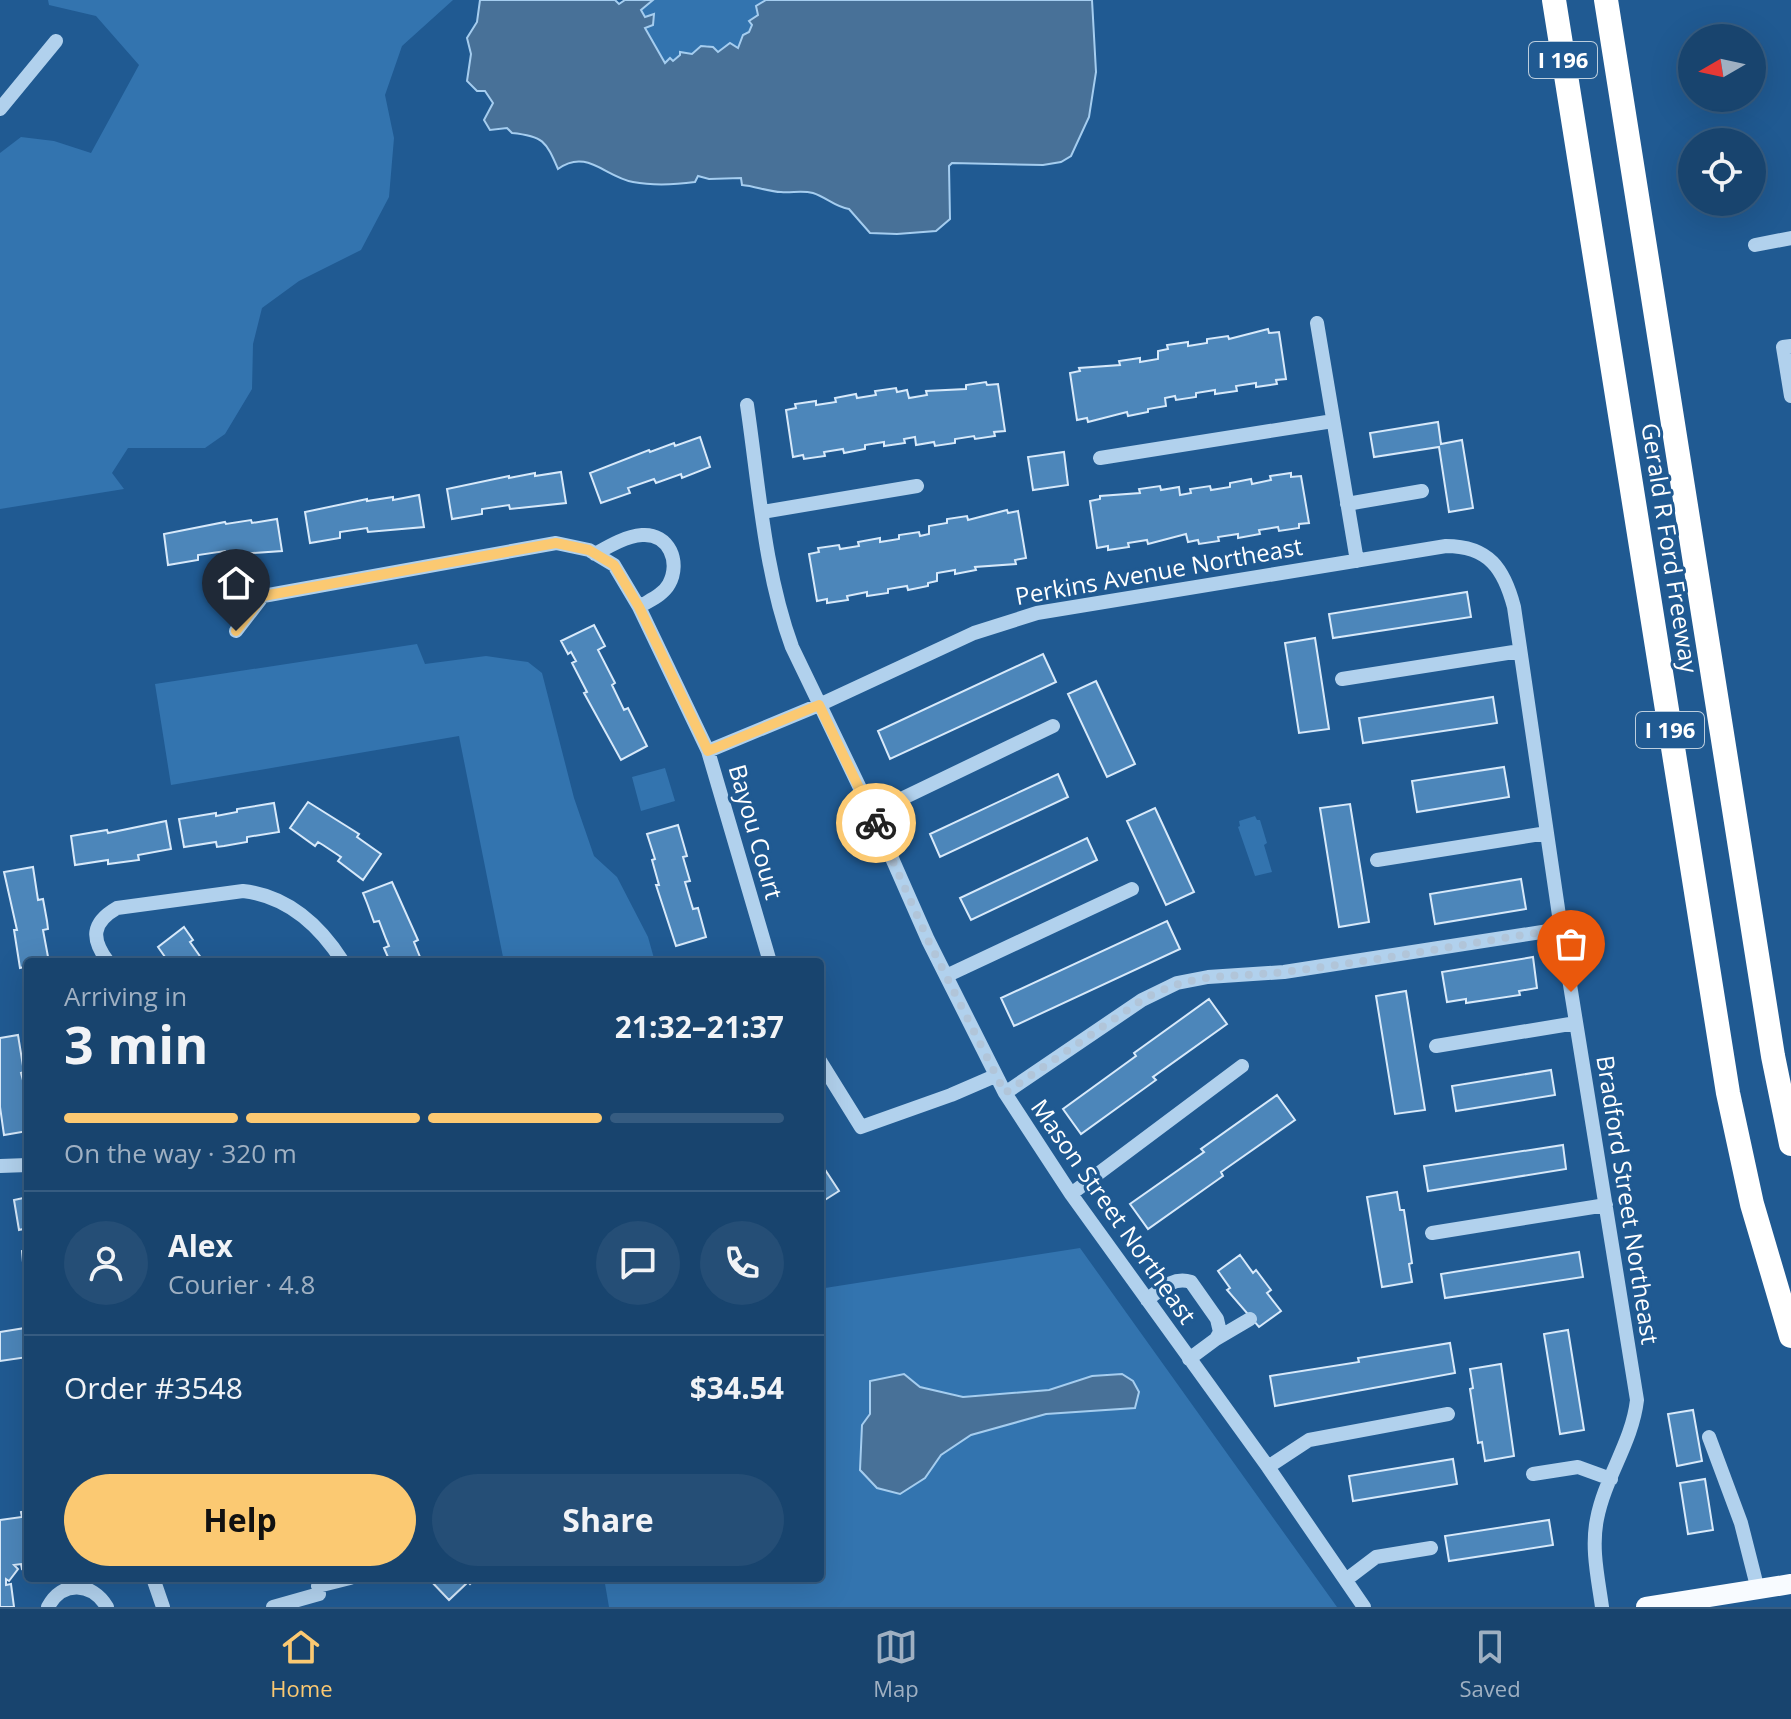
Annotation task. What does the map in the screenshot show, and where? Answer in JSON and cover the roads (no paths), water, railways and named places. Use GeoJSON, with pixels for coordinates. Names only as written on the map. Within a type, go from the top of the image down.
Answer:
{"type":"FeatureCollection","features":[{"type":"Feature","properties":{"kind":"highway","name":"Gerald R Ford Freeway"},"geometry":{"type":"LineString","coordinates":[[1554,0],[1725,1079],[1752,1204],[1791,1336]]}},
{"type":"Feature","properties":{"kind":"highway","name":"Gerald R Ford Freeway"},"geometry":{"type":"LineString","coordinates":[[1606,0],[1771,1040],[1791,1144]]}},
{"type":"Feature","properties":{"kind":"main road"},"geometry":{"type":"LineString","coordinates":[[1646,1607],[1725,1601],[1758,1590],[1791,1584]]}},
{"type":"Feature","properties":{"kind":"street"},"geometry":{"type":"LineString","coordinates":[[0,109],[56,41]]}},
{"type":"Feature","properties":{"kind":"street"},"geometry":{"type":"LineString","coordinates":[[1755,245],[1791,238]]}},
{"type":"Feature","properties":{"kind":"street"},"geometry":{"type":"LineString","coordinates":[[1317,323],[1357,561]]}},
{"type":"Feature","properties":{"kind":"street"},"geometry":{"type":"LineString","coordinates":[[1791,346],[1783,347],[1791,396]]}},
{"type":"Feature","properties":{"kind":"street","name":"Mason Street Northeast"},"geometry":{"type":"LineString","coordinates":[[747,405],[762,512],[782,619],[819,705],[995,1076],[1071,1194],[1268,1467],[1364,1607]]}},
{"type":"Feature","properties":{"kind":"street"},"geometry":{"type":"LineString","coordinates":[[1100,458],[1333,421]]}},
{"type":"Feature","properties":{"kind":"street"},"geometry":{"type":"LineString","coordinates":[[762,512],[917,486]]}},
{"type":"Feature","properties":{"kind":"street"},"geometry":{"type":"LineString","coordinates":[[1347,504],[1422,491]]}},
{"type":"Feature","properties":{"kind":"street"},"geometry":{"type":"LineString","coordinates":[[595,554],[642,535],[659,537],[670,547],[674,561],[670,582],[662,593],[639,607]]}},
{"type":"Feature","properties":{"kind":"street","name":"Bayou Court"},"geometry":{"type":"LineString","coordinates":[[236,631],[263,596],[556,543],[589,550],[614,565],[639,607],[708,751],[769,958]]}},
{"type":"Feature","properties":{"kind":"street","name":"Bradford Street Northeast"},"geometry":{"type":"LineString","coordinates":[[1357,561],[1462,546],[1491,559],[1508,586],[1637,1400],[1633,1424],[1597,1515],[1594,1532],[1602,1607]]}},
{"type":"Feature","properties":{"kind":"street","name":"Perkins Avenue Northeast"},"geometry":{"type":"LineString","coordinates":[[708,751],[819,705],[974,633],[1037,613],[1357,561]]}},
{"type":"Feature","properties":{"kind":"street"},"geometry":{"type":"LineString","coordinates":[[1342,679],[1520,651]]}},
{"type":"Feature","properties":{"kind":"street"},"geometry":{"type":"LineString","coordinates":[[872,813],[1053,726]]}},
{"type":"Feature","properties":{"kind":"street"},"geometry":{"type":"LineString","coordinates":[[1377,860],[1547,833]]}},
{"type":"Feature","properties":{"kind":"street"},"geometry":{"type":"LineString","coordinates":[[946,976],[1132,889]]}},
{"type":"Feature","properties":{"kind":"street"},"geometry":{"type":"LineString","coordinates":[[105,958],[97,947],[98,924],[106,914],[117,908],[243,891],[259,893],[292,906],[330,941],[341,958]]}},
{"type":"Feature","properties":{"kind":"street"},"geometry":{"type":"LineString","coordinates":[[1005,1093],[1142,1000],[1177,983],[1200,978],[1284,972],[1561,929]]}},
{"type":"Feature","properties":{"kind":"street"},"geometry":{"type":"LineString","coordinates":[[1436,1046],[1576,1023]]}},
{"type":"Feature","properties":{"kind":"street"},"geometry":{"type":"LineString","coordinates":[[1071,1194],[1242,1066]]}},
{"type":"Feature","properties":{"kind":"street"},"geometry":{"type":"LineString","coordinates":[[824,1067],[861,1127],[995,1076]]}},
{"type":"Feature","properties":{"kind":"street"},"geometry":{"type":"LineString","coordinates":[[0,1166],[24,1165]]}},
{"type":"Feature","properties":{"kind":"street"},"geometry":{"type":"LineString","coordinates":[[1432,1233],[1606,1205]]}},
{"type":"Feature","properties":{"kind":"street"},"geometry":{"type":"LineString","coordinates":[[1147,1300],[1173,1281],[1191,1282],[1217,1319],[1220,1332],[1216,1339]]}},
{"type":"Feature","properties":{"kind":"street"},"geometry":{"type":"LineString","coordinates":[[1189,1359],[1250,1319]]}},
{"type":"Feature","properties":{"kind":"street"},"geometry":{"type":"LineString","coordinates":[[1268,1467],[1309,1440],[1448,1414]]}},
{"type":"Feature","properties":{"kind":"street"},"geometry":{"type":"LineString","coordinates":[[1709,1437],[1741,1523],[1758,1590]]}},
{"type":"Feature","properties":{"kind":"street"},"geometry":{"type":"LineString","coordinates":[[1533,1474],[1578,1467],[1611,1479]]}},
{"type":"Feature","properties":{"kind":"street"},"geometry":{"type":"LineString","coordinates":[[1347,1579],[1376,1557],[1431,1548]]}},
{"type":"Feature","properties":{"kind":"street"},"geometry":{"type":"LineString","coordinates":[[154,1582],[163,1607]]}},
{"type":"Feature","properties":{"kind":"street"},"geometry":{"type":"LineString","coordinates":[[273,1607],[340,1582]]}},
{"type":"Feature","properties":{"kind":"street"},"geometry":{"type":"LineString","coordinates":[[48,1607],[55,1595],[64,1590],[97,1584],[107,1607]]}}]}
